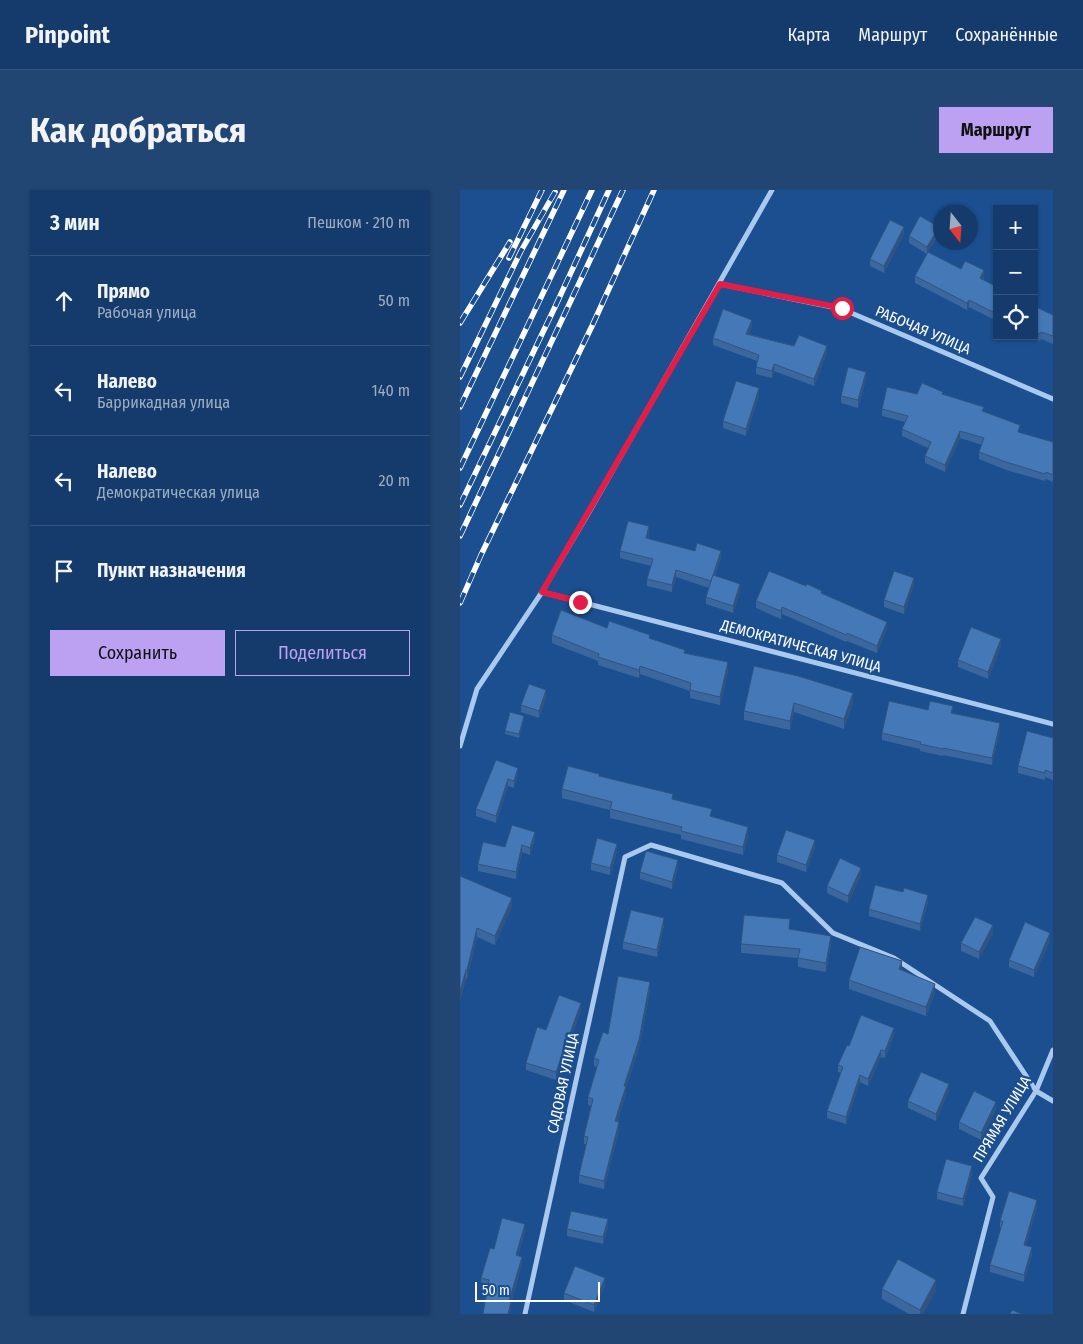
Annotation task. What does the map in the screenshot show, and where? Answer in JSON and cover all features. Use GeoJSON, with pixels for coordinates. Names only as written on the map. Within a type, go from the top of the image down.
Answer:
{"type":"FeatureCollection","features":[{"type":"Feature","properties":{"kind":"street"},"geometry":{"type":"LineString","coordinates":[[460,746],[477,689],[542,592],[720,284],[772,190]]}},
{"type":"Feature","properties":{"kind":"street","name":"РАБОЧАЯ УЛИЦА"},"geometry":{"type":"LineString","coordinates":[[720,284],[842,308],[1053,399]]}},
{"type":"Feature","properties":{"kind":"street","name":"ДЕМОКРАТИЧЕСКАЯ УЛИЦА"},"geometry":{"type":"LineString","coordinates":[[542,592],[1053,724]]}},
{"type":"Feature","properties":{"kind":"street","name":"САДОВАЯ УЛИЦА"},"geometry":{"type":"LineString","coordinates":[[525,1314],[625,857],[651,845],[782,883],[833,933],[894,958],[990,1021],[1036,1090]]}},
{"type":"Feature","properties":{"kind":"street","name":"ПРЯМАЯ УЛИЦА"},"geometry":{"type":"LineString","coordinates":[[963,1314],[993,1197],[981,1178],[1036,1090],[1053,1050]]}},
{"type":"Feature","properties":{"kind":"street"},"geometry":{"type":"LineString","coordinates":[[1036,1090],[1053,1101]]}},
{"type":"Feature","properties":{"kind":"building"},"geometry":{"type":"Polygon","coordinates":[[[920,216],[933,224],[933,237],[927,247],[909,236],[920,216]]]}},
{"type":"Feature","properties":{"kind":"building"},"geometry":{"type":"Polygon","coordinates":[[[890,220],[904,227],[884,266],[870,259],[890,220]]]}},
{"type":"Feature","properties":{"kind":"building"},"geometry":{"type":"Polygon","coordinates":[[[928,252],[961,269],[965,261],[984,270],[980,278],[993,285],[993,312],[969,300],[967,303],[915,276],[928,252]]]}},
{"type":"Feature","properties":{"kind":"building"},"geometry":{"type":"Polygon","coordinates":[[[1038,308],[1053,315],[1053,336],[1041,332],[1040,334],[1038,333],[1038,308]]]}},
{"type":"Feature","properties":{"kind":"building"},"geometry":{"type":"Polygon","coordinates":[[[723,309],[752,320],[746,334],[794,346],[799,335],[827,346],[814,379],[774,364],[772,371],[756,367],[759,355],[713,338],[723,309]]]}},
{"type":"Feature","properties":{"kind":"building"},"geometry":{"type":"Polygon","coordinates":[[[848,367],[866,372],[858,400],[841,396],[848,367]]]}},
{"type":"Feature","properties":{"kind":"building"},"geometry":{"type":"Polygon","coordinates":[[[736,381],[759,388],[746,429],[723,421],[736,381]]]}},
{"type":"Feature","properties":{"kind":"building"},"geometry":{"type":"Polygon","coordinates":[[[922,383],[943,392],[942,394],[984,407],[982,411],[1020,425],[1018,432],[1053,442],[1053,475],[1006,462],[979,452],[984,438],[960,431],[945,465],[925,456],[931,442],[902,429],[908,416],[882,409],[887,387],[917,394],[922,383]]]}},
{"type":"Feature","properties":{"kind":"building"},"geometry":{"type":"Polygon","coordinates":[[[628,521],[649,526],[646,538],[695,551],[697,543],[721,551],[711,581],[676,570],[672,585],[647,579],[653,559],[620,551],[628,521]]]}},
{"type":"Feature","properties":{"kind":"building"},"geometry":{"type":"Polygon","coordinates":[[[769,571],[806,586],[807,584],[822,591],[821,593],[887,622],[877,646],[847,633],[846,635],[782,607],[781,611],[756,601],[769,571]]]}},
{"type":"Feature","properties":{"kind":"building"},"geometry":{"type":"Polygon","coordinates":[[[894,571],[914,578],[904,607],[884,600],[894,571]]]}},
{"type":"Feature","properties":{"kind":"building"},"geometry":{"type":"Polygon","coordinates":[[[713,575],[740,584],[733,606],[706,597],[713,575]]]}},
{"type":"Feature","properties":{"kind":"building"},"geometry":{"type":"Polygon","coordinates":[[[561,610],[607,628],[609,621],[650,635],[649,638],[685,650],[684,653],[728,662],[720,697],[690,690],[691,683],[640,666],[639,670],[598,657],[599,654],[552,635],[561,610]]]}},
{"type":"Feature","properties":{"kind":"building"},"geometry":{"type":"Polygon","coordinates":[[[971,627],[1001,639],[988,672],[958,660],[971,627]]]}},
{"type":"Feature","properties":{"kind":"building"},"geometry":{"type":"Polygon","coordinates":[[[754,666],[798,676],[853,693],[844,719],[794,703],[790,721],[744,711],[754,666]]]}},
{"type":"Feature","properties":{"kind":"building"},"geometry":{"type":"Polygon","coordinates":[[[529,684],[546,690],[539,711],[521,705],[529,684]]]}},
{"type":"Feature","properties":{"kind":"building"},"geometry":{"type":"Polygon","coordinates":[[[889,701],[928,710],[930,701],[953,706],[951,713],[1000,723],[992,758],[920,744],[921,742],[882,733],[889,701]]]}},
{"type":"Feature","properties":{"kind":"building"},"geometry":{"type":"Polygon","coordinates":[[[510,712],[524,716],[519,734],[505,731],[510,712]]]}},
{"type":"Feature","properties":{"kind":"building"},"geometry":{"type":"Polygon","coordinates":[[[1027,731],[1053,738],[1053,773],[1045,770],[1045,773],[1018,766],[1027,731]]]}},
{"type":"Feature","properties":{"kind":"building"},"geometry":{"type":"Polygon","coordinates":[[[496,760],[518,768],[514,781],[508,779],[496,816],[476,809],[496,760]]]}},
{"type":"Feature","properties":{"kind":"building"},"geometry":{"type":"Polygon","coordinates":[[[568,766],[599,774],[599,776],[673,794],[672,799],[712,809],[710,816],[748,827],[743,847],[681,831],[682,827],[610,809],[612,802],[562,789],[568,766]]]}},
{"type":"Feature","properties":{"kind":"building"},"geometry":{"type":"Polygon","coordinates":[[[512,825],[535,832],[530,848],[522,845],[516,872],[478,864],[483,842],[505,847],[512,825]]]}},
{"type":"Feature","properties":{"kind":"building"},"geometry":{"type":"Polygon","coordinates":[[[786,830],[815,840],[806,865],[777,855],[786,830]]]}},
{"type":"Feature","properties":{"kind":"building"},"geometry":{"type":"Polygon","coordinates":[[[597,838],[617,844],[610,868],[591,863],[597,838]]]}},
{"type":"Feature","properties":{"kind":"building"},"geometry":{"type":"Polygon","coordinates":[[[646,851],[678,860],[672,882],[640,872],[646,851]]]}},
{"type":"Feature","properties":{"kind":"building"},"geometry":{"type":"Polygon","coordinates":[[[840,858],[861,868],[848,896],[827,886],[840,858]]]}},
{"type":"Feature","properties":{"kind":"building"},"geometry":{"type":"Polygon","coordinates":[[[460,876],[512,898],[495,936],[477,928],[460,992],[460,876]]]}},
{"type":"Feature","properties":{"kind":"building"},"geometry":{"type":"Polygon","coordinates":[[[875,885],[903,892],[904,888],[928,895],[920,924],[869,909],[875,885]]]}},
{"type":"Feature","properties":{"kind":"building"},"geometry":{"type":"Polygon","coordinates":[[[631,910],[664,918],[657,950],[623,942],[631,910]]]}},
{"type":"Feature","properties":{"kind":"building"},"geometry":{"type":"Polygon","coordinates":[[[744,915],[790,919],[789,929],[831,936],[826,963],[798,958],[800,949],[741,944],[744,915]]]}},
{"type":"Feature","properties":{"kind":"building"},"geometry":{"type":"Polygon","coordinates":[[[975,917],[993,925],[979,952],[961,943],[975,917]]]}},
{"type":"Feature","properties":{"kind":"building"},"geometry":{"type":"Polygon","coordinates":[[[1025,922],[1050,933],[1034,970],[1009,960],[1025,922]]]}},
{"type":"Feature","properties":{"kind":"building"},"geometry":{"type":"Polygon","coordinates":[[[860,947],[902,961],[899,969],[935,984],[926,1007],[849,980],[860,947]]]}},
{"type":"Feature","properties":{"kind":"building"},"geometry":{"type":"Polygon","coordinates":[[[618,976],[650,982],[639,1040],[615,1121],[619,1122],[604,1181],[579,1175],[588,1137],[584,1136],[593,1099],[588,1097],[599,1060],[594,1058],[603,1032],[608,1034],[618,976]]]}},
{"type":"Feature","properties":{"kind":"building"},"geometry":{"type":"Polygon","coordinates":[[[559,995],[581,1003],[556,1072],[526,1063],[537,1027],[546,1030],[559,995]]]}},
{"type":"Feature","properties":{"kind":"building"},"geometry":{"type":"Polygon","coordinates":[[[861,1015],[894,1028],[885,1051],[881,1050],[868,1079],[860,1075],[846,1117],[827,1111],[843,1067],[838,1065],[847,1045],[849,1046],[861,1015]]]}},
{"type":"Feature","properties":{"kind":"building"},"geometry":{"type":"Polygon","coordinates":[[[921,1072],[949,1084],[936,1114],[908,1101],[921,1072]]]}},
{"type":"Feature","properties":{"kind":"building"},"geometry":{"type":"Polygon","coordinates":[[[974,1091],[996,1102],[981,1133],[959,1122],[974,1091]]]}},
{"type":"Feature","properties":{"kind":"building"},"geometry":{"type":"Polygon","coordinates":[[[946,1159],[972,1166],[963,1199],[937,1192],[946,1159]]]}},
{"type":"Feature","properties":{"kind":"building"},"geometry":{"type":"Polygon","coordinates":[[[1009,1191],[1037,1200],[1024,1245],[1032,1247],[1024,1275],[990,1265],[1003,1221],[1000,1221],[1009,1191]]]}},
{"type":"Feature","properties":{"kind":"building"},"geometry":{"type":"Polygon","coordinates":[[[571,1211],[608,1219],[603,1237],[567,1229],[571,1211]]]}},
{"type":"Feature","properties":{"kind":"building"},"geometry":{"type":"Polygon","coordinates":[[[502,1218],[525,1224],[516,1255],[522,1257],[509,1301],[511,1302],[508,1314],[483,1314],[489,1280],[481,1278],[490,1248],[494,1249],[502,1218]]]}},
{"type":"Feature","properties":{"kind":"building"},"geometry":{"type":"Polygon","coordinates":[[[898,1259],[936,1280],[920,1310],[882,1289],[898,1259]]]}},
{"type":"Feature","properties":{"kind":"building"},"geometry":{"type":"Polygon","coordinates":[[[575,1266],[605,1278],[594,1305],[564,1293],[575,1266]]]}},
{"type":"Feature","properties":{"kind":"building"},"geometry":{"type":"Polygon","coordinates":[[[1012,1310],[1022,1314],[1010,1314],[1012,1310]]]}},
{"type":"Feature","properties":{"kind":"railway"},"geometry":{"type":"LineString","coordinates":[[509,258],[542,190]]}},
{"type":"Feature","properties":{"kind":"railway"},"geometry":{"type":"LineString","coordinates":[[460,407],[564,190]]}},
{"type":"Feature","properties":{"kind":"railway"},"geometry":{"type":"LineString","coordinates":[[460,468],[592,190]]}},
{"type":"Feature","properties":{"kind":"railway"},"geometry":{"type":"LineString","coordinates":[[460,505],[609,190]]}},
{"type":"Feature","properties":{"kind":"railway"},"geometry":{"type":"LineString","coordinates":[[460,536],[623,190]]}},
{"type":"Feature","properties":{"kind":"railway"},"geometry":{"type":"LineString","coordinates":[[460,603],[481,555],[592,326],[654,190]]}},
{"type":"Feature","properties":{"kind":"railway"},"geometry":{"type":"LineString","coordinates":[[460,377],[521,251],[555,192]]}},
{"type":"Feature","properties":{"kind":"railway"},"geometry":{"type":"LineString","coordinates":[[460,323],[510,242]]}},
{"type":"Feature","properties":{"kind":"route"},"geometry":{"type":"LineString","coordinates":[[580,602],[542,592],[720,284],[842,308]]}}]}
